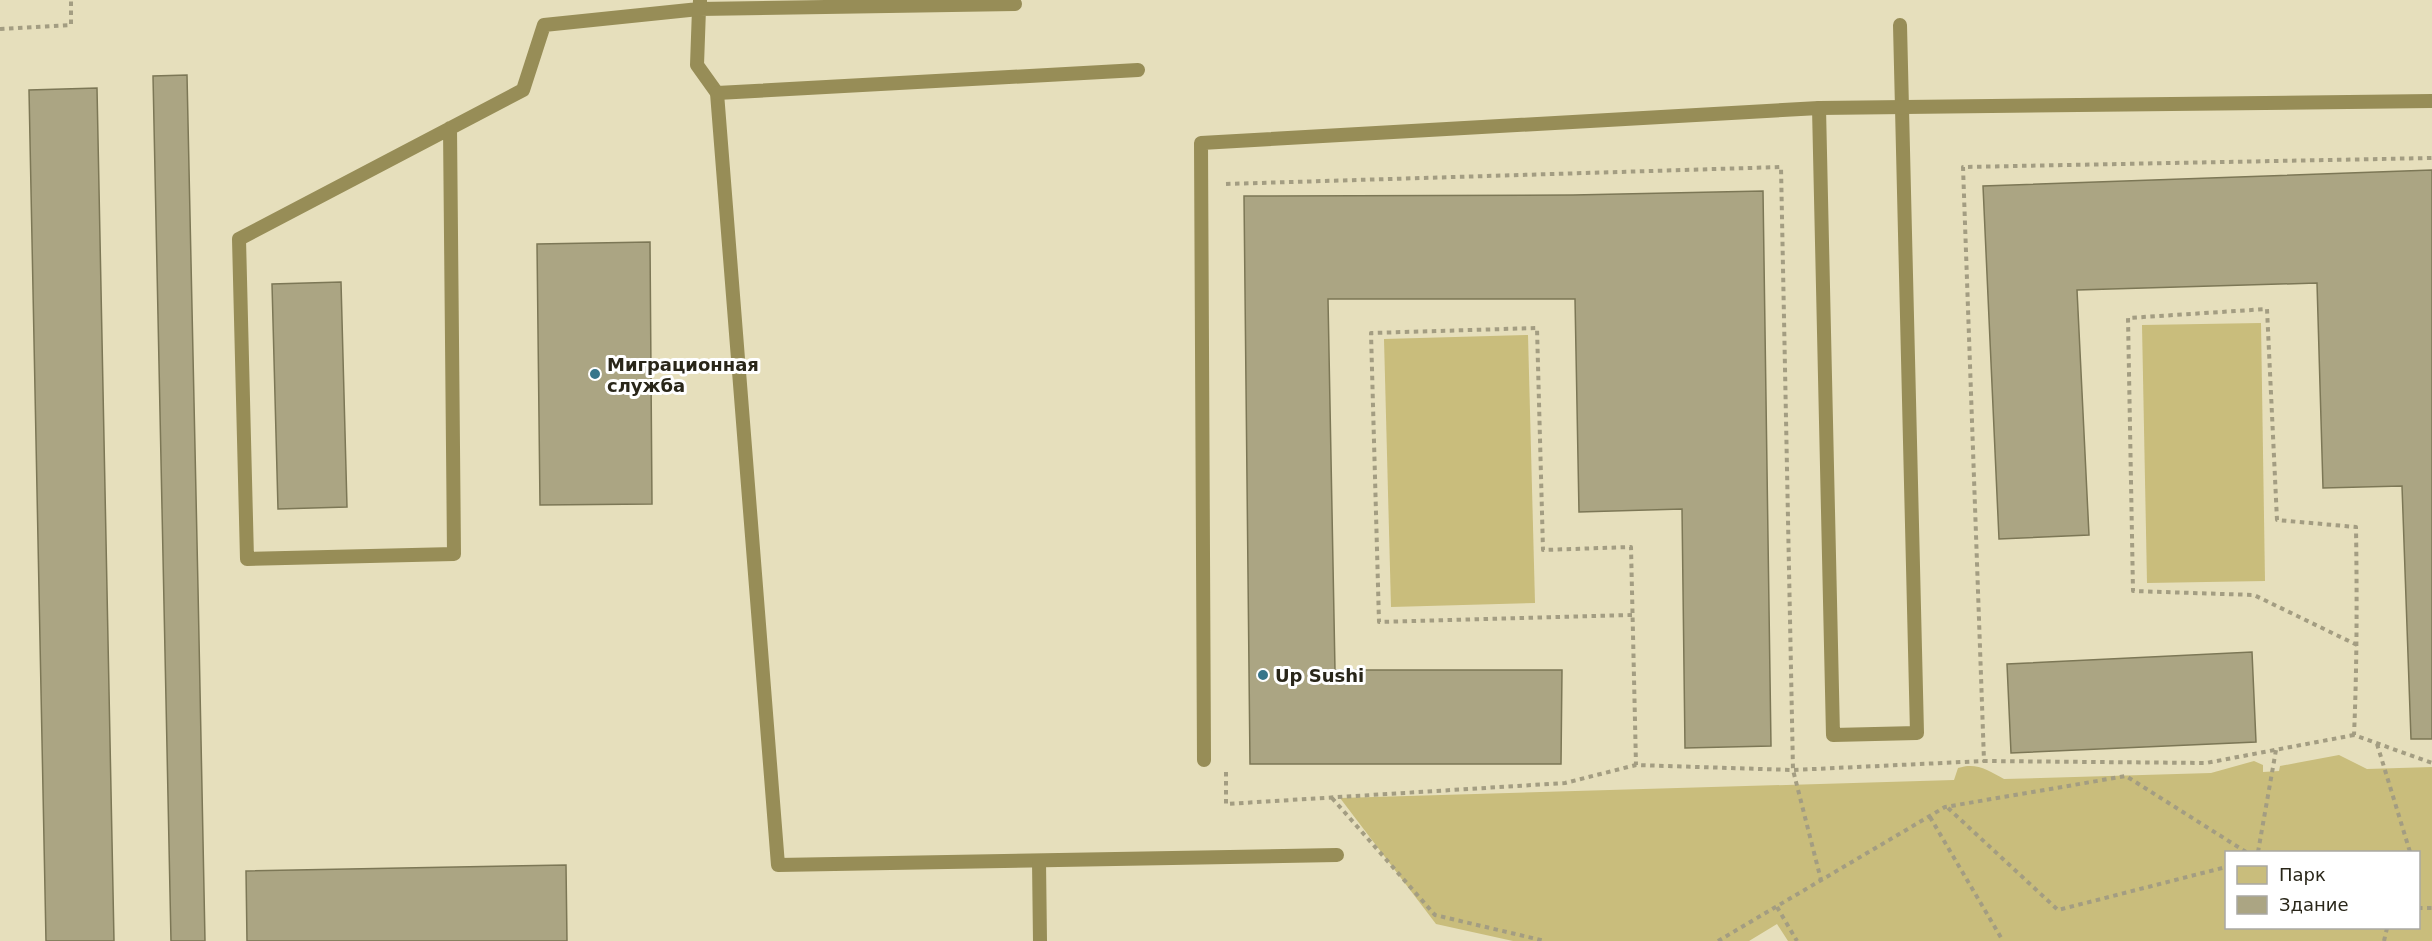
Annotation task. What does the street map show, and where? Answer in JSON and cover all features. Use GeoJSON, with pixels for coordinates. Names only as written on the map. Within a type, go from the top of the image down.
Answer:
{"type":"FeatureCollection","features":[{"type":"Feature","properties":{"kind":"lane"},"geometry":{"type":"LineString","coordinates":[[450,128],[454,554],[247,560],[239,239],[450,128],[523,90],[544,25],[700,4],[1015,4]]}},
{"type":"Feature","properties":{"kind":"lane"},"geometry":{"type":"LineString","coordinates":[[700,4],[697,64],[717,93],[778,865],[1337,855]]}},
{"type":"Feature","properties":{"kind":"lane"},"geometry":{"type":"LineString","coordinates":[[1819,108],[1833,735],[1917,733],[1900,25]]}},
{"type":"Feature","properties":{"kind":"lane"},"geometry":{"type":"LineString","coordinates":[[717,93],[1138,70]]}},
{"type":"Feature","properties":{"kind":"lane"},"geometry":{"type":"LineString","coordinates":[[1204,760],[1202,143],[1819,108],[2432,102]]}},
{"type":"Feature","properties":{"kind":"lane"},"geometry":{"type":"LineString","coordinates":[[1039,861],[1040,941]]}},
{"type":"Feature","properties":{"kind":"path"},"geometry":{"type":"LineString","coordinates":[[0,29],[70,25],[71,0]]}},
{"type":"Feature","properties":{"kind":"path"},"geometry":{"type":"LineString","coordinates":[[1984,761],[1963,167],[2432,158]]}},
{"type":"Feature","properties":{"kind":"path"},"geometry":{"type":"LineString","coordinates":[[1218,184],[1781,167],[1793,770],[1821,880]]}},
{"type":"Feature","properties":{"kind":"path"},"geometry":{"type":"LineString","coordinates":[[2354,735],[2357,645],[2356,527],[2277,520],[2267,309],[2128,318],[2133,591],[2254,595],[2357,645]]}},
{"type":"Feature","properties":{"kind":"path"},"geometry":{"type":"LineString","coordinates":[[1632,615],[1378,622],[1371,333],[1537,328],[1543,550],[1630,547],[1632,615],[1636,765]]}},
{"type":"Feature","properties":{"kind":"path"},"geometry":{"type":"LineString","coordinates":[[1226,768],[1226,804],[1565,783],[1636,765],[1793,770],[1984,761],[2206,764],[2354,735],[2432,763]]}},
{"type":"Feature","properties":{"kind":"path"},"geometry":{"type":"LineString","coordinates":[[2377,743],[2410,851]]}},
{"type":"Feature","properties":{"kind":"path"},"geometry":{"type":"LineString","coordinates":[[2258,851],[2276,750]]}},
{"type":"Feature","properties":{"kind":"path"},"geometry":{"type":"LineString","coordinates":[[1718,941],[1947,807],[2126,776],[2244,851]]}},
{"type":"Feature","properties":{"kind":"path"},"geometry":{"type":"LineString","coordinates":[[1331,798],[1436,915],[1545,941]]}},
{"type":"Feature","properties":{"kind":"path"},"geometry":{"type":"LineString","coordinates":[[1947,807],[2058,910],[2225,867]]}},
{"type":"Feature","properties":{"kind":"path"},"geometry":{"type":"LineString","coordinates":[[1930,817],[2003,941]]}},
{"type":"Feature","properties":{"kind":"path"},"geometry":{"type":"LineString","coordinates":[[1777,906],[1797,941]]}},
{"type":"Feature","properties":{"kind":"green space"},"geometry":{"type":"Polygon","coordinates":[[[2261,323],[2265,581],[2147,583],[2142,325],[2261,323]]]}},
{"type":"Feature","properties":{"kind":"green space"},"geometry":{"type":"Polygon","coordinates":[[[1528,335],[1535,603],[1391,607],[1384,339],[1528,335]]]}},
{"type":"Feature","properties":{"kind":"green space"},"geometry":{"type":"Polygon","coordinates":[[[2339,755],[2367,769],[2432,767],[2432,941],[1788,941],[1777,924],[1749,941],[1513,941],[1436,924],[1340,798],[1954,780],[1958,768],[1964,766],[1976,766],[2004,779],[2211,773],[2254,761],[2263,765],[2263,772],[2279,771],[2280,766],[2339,755]]]}},
{"type":"Feature","properties":{"kind":"building"},"geometry":{"type":"Polygon","coordinates":[[[187,75],[205,941],[171,941],[153,76],[187,75]]]}},
{"type":"Feature","properties":{"kind":"building"},"geometry":{"type":"Polygon","coordinates":[[[97,88],[114,941],[46,941],[29,90],[97,88]]]}},
{"type":"Feature","properties":{"kind":"building"},"geometry":{"type":"Polygon","coordinates":[[[2432,170],[2432,739],[2411,739],[2402,486],[2323,488],[2317,283],[2077,290],[2089,535],[1999,539],[1983,186],[2432,170]]]}},
{"type":"Feature","properties":{"kind":"building"},"geometry":{"type":"Polygon","coordinates":[[[1763,191],[1771,746],[1685,748],[1682,509],[1579,512],[1575,299],[1328,299],[1335,670],[1562,670],[1561,764],[1250,764],[1244,196],[1573,195],[1763,191]]]}},
{"type":"Feature","properties":{"kind":"building","name":"Миграционная служба"},"geometry":{"type":"Polygon","coordinates":[[[650,242],[652,504],[540,505],[537,244],[650,242]]]}},
{"type":"Feature","properties":{"kind":"building"},"geometry":{"type":"Polygon","coordinates":[[[341,282],[347,507],[278,509],[272,284],[341,282]]]}},
{"type":"Feature","properties":{"kind":"building"},"geometry":{"type":"Polygon","coordinates":[[[2252,652],[2256,742],[2011,753],[2007,664],[2252,652]]]}},
{"type":"Feature","properties":{"kind":"building"},"geometry":{"type":"Polygon","coordinates":[[[566,865],[567,941],[247,941],[246,871],[566,865]]]}},
{"type":"Feature","properties":{"kind":"place","name":"Миграционная служба"},"geometry":{"type":"Point","coordinates":[595,374]}},
{"type":"Feature","properties":{"kind":"place","name":"Up Sushi"},"geometry":{"type":"Point","coordinates":[1263,675]}}]}
